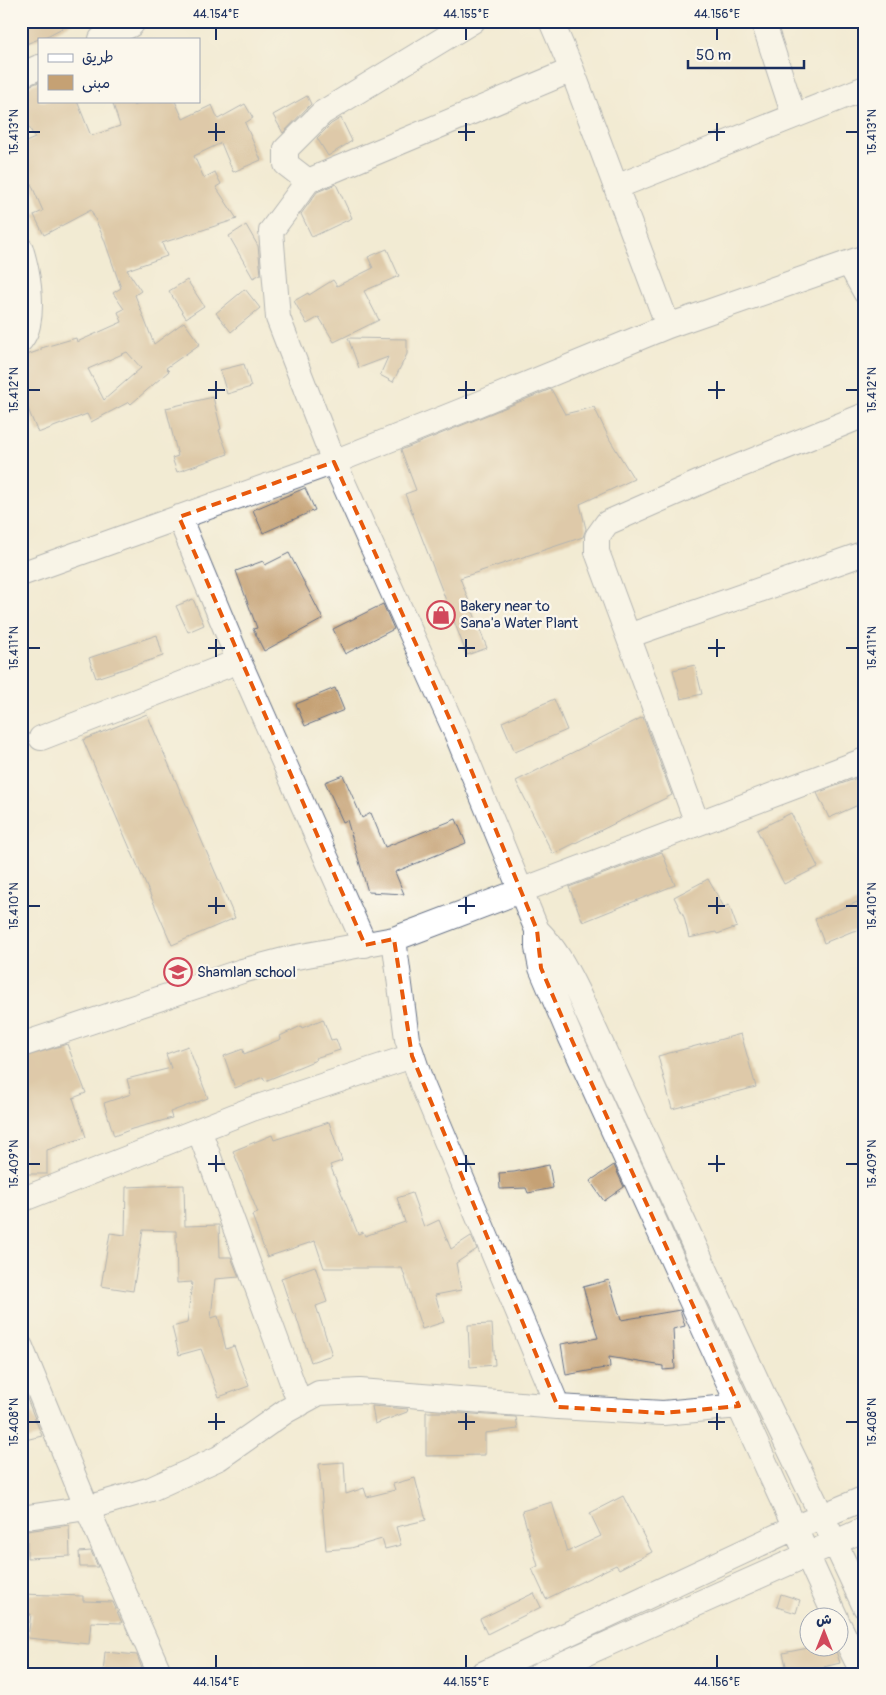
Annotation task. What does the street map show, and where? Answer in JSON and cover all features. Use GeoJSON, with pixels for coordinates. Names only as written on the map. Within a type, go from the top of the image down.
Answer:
{"type":"FeatureCollection","features":[{"type":"Feature","properties":{"kind":"street"},"geometry":{"type":"LineString","coordinates":[[103,38],[132,25],[134,21]]}},
{"type":"Feature","properties":{"kind":"street"},"geometry":{"type":"LineString","coordinates":[[308,181],[286,164],[286,149],[322,113],[473,21]]}},
{"type":"Feature","properties":{"kind":"street"},"geometry":{"type":"LineString","coordinates":[[551,21],[572,70],[668,326]]}},
{"type":"Feature","properties":{"kind":"street"},"geometry":{"type":"LineString","coordinates":[[763,21],[794,116]]}},
{"type":"Feature","properties":{"kind":"street"},"geometry":{"type":"LineString","coordinates":[[21,76],[38,68]]}},
{"type":"Feature","properties":{"kind":"street"},"geometry":{"type":"LineString","coordinates":[[572,70],[308,181],[271,231],[278,318],[334,462],[456,733],[537,930],[562,961],[768,1405],[865,1607]]}},
{"type":"Feature","properties":{"kind":"street"},"geometry":{"type":"LineString","coordinates":[[616,187],[865,88]]}},
{"type":"Feature","properties":{"kind":"street"},"geometry":{"type":"LineString","coordinates":[[21,249],[26,266],[29,293],[28,327],[21,340]]}},
{"type":"Feature","properties":{"kind":"street"},"geometry":{"type":"LineString","coordinates":[[21,574],[334,462],[668,326],[857,260],[865,292]]}},
{"type":"Feature","properties":{"kind":"street"},"geometry":{"type":"LineString","coordinates":[[697,823],[597,552],[597,537],[607,523],[707,478],[865,415]]}},
{"type":"Feature","properties":{"kind":"street"},"geometry":{"type":"LineString","coordinates":[[179,517],[239,661],[365,945]]}},
{"type":"Feature","properties":{"kind":"street"},"geometry":{"type":"LineString","coordinates":[[628,636],[865,553]]}},
{"type":"Feature","properties":{"kind":"street"},"geometry":{"type":"LineString","coordinates":[[41,738],[239,661]]}},
{"type":"Feature","properties":{"kind":"street"},"geometry":{"type":"LineString","coordinates":[[21,1045],[242,971],[291,958],[394,940],[520,890],[865,760]]}},
{"type":"Feature","properties":{"kind":"street"},"geometry":{"type":"LineString","coordinates":[[537,930],[537,948],[541,968],[574,1045],[831,1608]]}},
{"type":"Feature","properties":{"kind":"street"},"geometry":{"type":"LineString","coordinates":[[394,940],[412,1056],[422,1084],[558,1407]]}},
{"type":"Feature","properties":{"kind":"street"},"geometry":{"type":"LineString","coordinates":[[21,1200],[252,1109],[412,1056]]}},
{"type":"Feature","properties":{"kind":"street"},"geometry":{"type":"LineString","coordinates":[[199,1130],[300,1404]]}},
{"type":"Feature","properties":{"kind":"street"},"geometry":{"type":"LineString","coordinates":[[21,1346],[87,1508],[160,1674]]}},
{"type":"Feature","properties":{"kind":"street"},"geometry":{"type":"LineString","coordinates":[[21,1518],[87,1508],[151,1489],[219,1458],[286,1411],[319,1394],[360,1391],[558,1407],[663,1412],[739,1406]]}},
{"type":"Feature","properties":{"kind":"street"},"geometry":{"type":"LineString","coordinates":[[482,1674],[794,1528],[865,1498]]}},
{"type":"Feature","properties":{"kind":"street"},"geometry":{"type":"LineString","coordinates":[[540,1674],[865,1529]]}},
{"type":"Feature","properties":{"kind":"street"},"geometry":{"type":"LineString","coordinates":[[848,1644],[862,1674]]}},
{"type":"Feature","properties":{"kind":"highlighted area"},"geometry":{"type":"Polygon","coordinates":[[[334,462],[456,733],[537,930],[541,968],[570,1036],[739,1406],[663,1413],[558,1407],[412,1056],[394,939],[365,945],[179,517],[334,462]]]}},
{"type":"Feature","properties":{"kind":"building"},"geometry":{"type":"Polygon","coordinates":[[[21,21],[76,21],[49,35],[21,46],[21,21]]]}},
{"type":"Feature","properties":{"kind":"building"},"geometry":{"type":"Polygon","coordinates":[[[38,82],[38,102],[77,102],[91,136],[120,126],[112,102],[132,102],[134,106],[142,102],[175,102],[183,119],[212,105],[218,119],[245,104],[253,118],[245,123],[261,160],[233,172],[221,143],[194,156],[204,178],[215,172],[221,184],[216,187],[237,219],[162,243],[167,256],[127,270],[141,291],[135,295],[154,344],[184,322],[200,344],[166,368],[169,371],[131,404],[129,402],[91,422],[87,414],[38,433],[21,392],[21,357],[41,350],[41,348],[76,338],[77,342],[122,322],[118,312],[124,309],[113,293],[121,288],[104,239],[91,210],[44,235],[34,215],[43,211],[21,161],[21,144],[35,138],[21,113],[21,89],[38,82]],[[127,352],[88,369],[104,400],[141,368],[127,352]]]}},
{"type":"Feature","properties":{"kind":"building"},"geometry":{"type":"Polygon","coordinates":[[[307,96],[311,104],[283,133],[273,115],[307,96]]]}},
{"type":"Feature","properties":{"kind":"building"},"geometry":{"type":"Polygon","coordinates":[[[341,118],[352,141],[328,156],[317,138],[331,124],[341,118]]]}},
{"type":"Feature","properties":{"kind":"building"},"geometry":{"type":"Polygon","coordinates":[[[336,184],[352,218],[312,237],[301,214],[317,192],[336,184]]]}},
{"type":"Feature","properties":{"kind":"building"},"geometry":{"type":"Polygon","coordinates":[[[246,225],[258,246],[261,274],[253,278],[229,236],[246,225]]]}},
{"type":"Feature","properties":{"kind":"building"},"geometry":{"type":"Polygon","coordinates":[[[387,249],[399,276],[364,291],[379,320],[334,342],[319,317],[307,324],[294,301],[308,293],[309,295],[333,280],[337,286],[373,268],[368,257],[387,249]]]}},
{"type":"Feature","properties":{"kind":"building"},"geometry":{"type":"Polygon","coordinates":[[[187,280],[204,306],[186,318],[169,291],[187,280]]]}},
{"type":"Feature","properties":{"kind":"building"},"geometry":{"type":"Polygon","coordinates":[[[245,289],[260,308],[231,332],[216,313],[245,289]]]}},
{"type":"Feature","properties":{"kind":"building"},"geometry":{"type":"Polygon","coordinates":[[[348,338],[407,339],[407,354],[393,382],[380,375],[388,357],[359,368],[348,338]]]}},
{"type":"Feature","properties":{"kind":"building"},"geometry":{"type":"Polygon","coordinates":[[[244,364],[251,387],[227,394],[220,370],[244,364]]]}},
{"type":"Feature","properties":{"kind":"building"},"geometry":{"type":"Polygon","coordinates":[[[551,389],[565,414],[594,407],[610,440],[634,479],[580,504],[586,529],[583,537],[460,578],[487,648],[467,655],[405,494],[416,490],[401,450],[551,389]]]}},
{"type":"Feature","properties":{"kind":"building"},"geometry":{"type":"Polygon","coordinates":[[[213,397],[221,429],[219,430],[228,454],[177,472],[172,458],[178,456],[166,408],[213,397]]]}},
{"type":"Feature","properties":{"kind":"building"},"geometry":{"type":"Polygon","coordinates":[[[305,488],[315,510],[263,533],[253,510],[305,488]]]}},
{"type":"Feature","properties":{"kind":"building"},"geometry":{"type":"Polygon","coordinates":[[[289,553],[323,619],[264,651],[253,629],[257,628],[236,571],[263,561],[265,565],[289,553]]]}},
{"type":"Feature","properties":{"kind":"building"},"geometry":{"type":"Polygon","coordinates":[[[193,599],[204,625],[188,632],[176,606],[193,599]]]}},
{"type":"Feature","properties":{"kind":"building"},"geometry":{"type":"Polygon","coordinates":[[[383,604],[394,629],[345,654],[333,629],[383,604]]]}},
{"type":"Feature","properties":{"kind":"building"},"geometry":{"type":"Polygon","coordinates":[[[157,635],[163,656],[96,678],[89,658],[157,635]]]}},
{"type":"Feature","properties":{"kind":"building"},"geometry":{"type":"Polygon","coordinates":[[[695,665],[702,694],[681,699],[673,670],[695,665]]]}},
{"type":"Feature","properties":{"kind":"building"},"geometry":{"type":"Polygon","coordinates":[[[335,688],[344,710],[305,726],[296,704],[335,688]]]}},
{"type":"Feature","properties":{"kind":"building"},"geometry":{"type":"Polygon","coordinates":[[[554,699],[567,730],[515,752],[502,722],[554,699]]]}},
{"type":"Feature","properties":{"kind":"building"},"geometry":{"type":"Polygon","coordinates":[[[147,714],[235,918],[172,945],[83,740],[147,714]]]}},
{"type":"Feature","properties":{"kind":"building"},"geometry":{"type":"Polygon","coordinates":[[[643,717],[672,795],[553,854],[516,781],[643,717]]]}},
{"type":"Feature","properties":{"kind":"building"},"geometry":{"type":"Polygon","coordinates":[[[343,775],[362,818],[371,813],[385,847],[456,819],[466,843],[395,872],[404,894],[368,892],[347,820],[343,822],[325,782],[343,775]]]}},
{"type":"Feature","properties":{"kind":"building"},"geometry":{"type":"Polygon","coordinates":[[[865,775],[865,802],[829,818],[817,793],[865,775]]]}},
{"type":"Feature","properties":{"kind":"building"},"geometry":{"type":"Polygon","coordinates":[[[791,813],[818,867],[784,884],[757,830],[791,813]]]}},
{"type":"Feature","properties":{"kind":"building"},"geometry":{"type":"Polygon","coordinates":[[[662,852],[675,885],[583,922],[569,887],[662,852]]]}},
{"type":"Feature","properties":{"kind":"building"},"geometry":{"type":"Polygon","coordinates":[[[708,879],[724,907],[729,905],[737,927],[717,934],[716,932],[689,938],[684,917],[674,897],[708,879]]]}},
{"type":"Feature","properties":{"kind":"building"},"geometry":{"type":"Polygon","coordinates":[[[865,899],[865,930],[853,931],[824,943],[815,919],[865,899]]]}},
{"type":"Feature","properties":{"kind":"building"},"geometry":{"type":"Polygon","coordinates":[[[323,1019],[331,1040],[336,1039],[340,1050],[315,1058],[316,1060],[265,1081],[263,1077],[235,1088],[224,1056],[243,1049],[244,1054],[281,1039],[280,1036],[301,1026],[302,1028],[323,1019]]]}},
{"type":"Feature","properties":{"kind":"building"},"geometry":{"type":"Polygon","coordinates":[[[741,1034],[756,1087],[672,1109],[658,1056],[741,1034]]]}},
{"type":"Feature","properties":{"kind":"building"},"geometry":{"type":"Polygon","coordinates":[[[67,1044],[86,1093],[73,1098],[86,1137],[47,1150],[47,1174],[24,1174],[23,1127],[21,1127],[21,1058],[67,1044]]]}},
{"type":"Feature","properties":{"kind":"building"},"geometry":{"type":"Polygon","coordinates":[[[188,1046],[208,1098],[170,1112],[172,1118],[114,1136],[104,1103],[131,1094],[127,1079],[171,1068],[166,1054],[188,1046]]]}},
{"type":"Feature","properties":{"kind":"building"},"geometry":{"type":"Polygon","coordinates":[[[329,1122],[342,1161],[330,1165],[358,1234],[363,1232],[365,1236],[405,1222],[397,1198],[412,1193],[424,1227],[439,1220],[451,1249],[471,1236],[477,1249],[456,1263],[461,1290],[435,1295],[444,1322],[422,1329],[402,1268],[324,1268],[315,1241],[267,1257],[252,1215],[258,1213],[233,1151],[272,1135],[274,1140],[329,1122]]]}},
{"type":"Feature","properties":{"kind":"building"},"geometry":{"type":"Polygon","coordinates":[[[549,1165],[553,1188],[528,1193],[526,1188],[500,1189],[499,1173],[549,1165]]]}},
{"type":"Feature","properties":{"kind":"building"},"geometry":{"type":"Polygon","coordinates":[[[614,1165],[624,1187],[604,1201],[590,1181],[614,1165]]]}},
{"type":"Feature","properties":{"kind":"building"},"geometry":{"type":"Polygon","coordinates":[[[184,1185],[185,1226],[219,1225],[220,1257],[231,1257],[239,1277],[215,1279],[211,1318],[218,1316],[226,1349],[234,1346],[249,1386],[219,1397],[201,1349],[179,1355],[172,1327],[187,1323],[192,1282],[177,1283],[176,1231],[143,1230],[133,1291],[101,1286],[110,1233],[125,1235],[126,1187],[184,1185]]]}},
{"type":"Feature","properties":{"kind":"building"},"geometry":{"type":"Polygon","coordinates":[[[315,1266],[327,1302],[316,1306],[332,1355],[311,1362],[281,1278],[315,1266]]]}},
{"type":"Feature","properties":{"kind":"building"},"geometry":{"type":"Polygon","coordinates":[[[609,1280],[621,1320],[680,1310],[685,1326],[673,1329],[675,1369],[663,1370],[663,1366],[609,1357],[610,1367],[566,1375],[561,1344],[598,1338],[583,1287],[609,1280]]]}},
{"type":"Feature","properties":{"kind":"building"},"geometry":{"type":"Polygon","coordinates":[[[492,1324],[495,1365],[470,1367],[468,1325],[492,1324]]]}},
{"type":"Feature","properties":{"kind":"building"},"geometry":{"type":"Polygon","coordinates":[[[21,1384],[42,1436],[21,1441],[21,1384]]]}},
{"type":"Feature","properties":{"kind":"building"},"geometry":{"type":"Polygon","coordinates":[[[372,1406],[408,1409],[407,1412],[375,1424],[372,1406]]]}},
{"type":"Feature","properties":{"kind":"building"},"geometry":{"type":"Polygon","coordinates":[[[426,1412],[516,1417],[518,1429],[485,1433],[485,1455],[426,1456],[426,1412]]]}},
{"type":"Feature","properties":{"kind":"building"},"geometry":{"type":"Polygon","coordinates":[[[344,1462],[346,1494],[364,1488],[367,1497],[395,1490],[393,1484],[415,1478],[426,1520],[396,1527],[401,1545],[385,1549],[382,1539],[351,1548],[326,1550],[319,1464],[344,1462]]]}},
{"type":"Feature","properties":{"kind":"building"},"geometry":{"type":"Polygon","coordinates":[[[623,1496],[652,1552],[619,1569],[616,1565],[546,1599],[532,1569],[538,1566],[522,1511],[552,1502],[567,1552],[601,1536],[590,1513],[623,1496]]]}},
{"type":"Feature","properties":{"kind":"building"},"geometry":{"type":"Polygon","coordinates":[[[69,1525],[70,1556],[27,1558],[27,1531],[69,1525]]]}},
{"type":"Feature","properties":{"kind":"building"},"geometry":{"type":"Polygon","coordinates":[[[91,1551],[98,1567],[80,1567],[79,1552],[91,1551]]]}},
{"type":"Feature","properties":{"kind":"building"},"geometry":{"type":"Polygon","coordinates":[[[534,1593],[541,1607],[487,1634],[480,1619],[534,1593]]]}},
{"type":"Feature","properties":{"kind":"building"},"geometry":{"type":"Polygon","coordinates":[[[21,1594],[83,1596],[83,1601],[113,1602],[122,1623],[91,1622],[89,1644],[28,1638],[31,1614],[21,1614],[21,1594]]]}},
{"type":"Feature","properties":{"kind":"building"},"geometry":{"type":"Polygon","coordinates":[[[781,1594],[800,1600],[796,1613],[777,1607],[781,1594]]]}},
{"type":"Feature","properties":{"kind":"building"},"geometry":{"type":"Polygon","coordinates":[[[798,1650],[798,1658],[838,1658],[840,1663],[788,1674],[783,1653],[798,1650]]]}},
{"type":"Feature","properties":{"kind":"building"},"geometry":{"type":"Polygon","coordinates":[[[105,1652],[137,1655],[144,1674],[103,1674],[105,1652]]]}},
{"type":"Feature","properties":{"kind":"place","name":"Bakery near to Sana'a Water Plant"},"geometry":{"type":"Point","coordinates":[441,615]}},
{"type":"Feature","properties":{"kind":"place","name":"Shamlan school"},"geometry":{"type":"Point","coordinates":[178,972]}}]}
